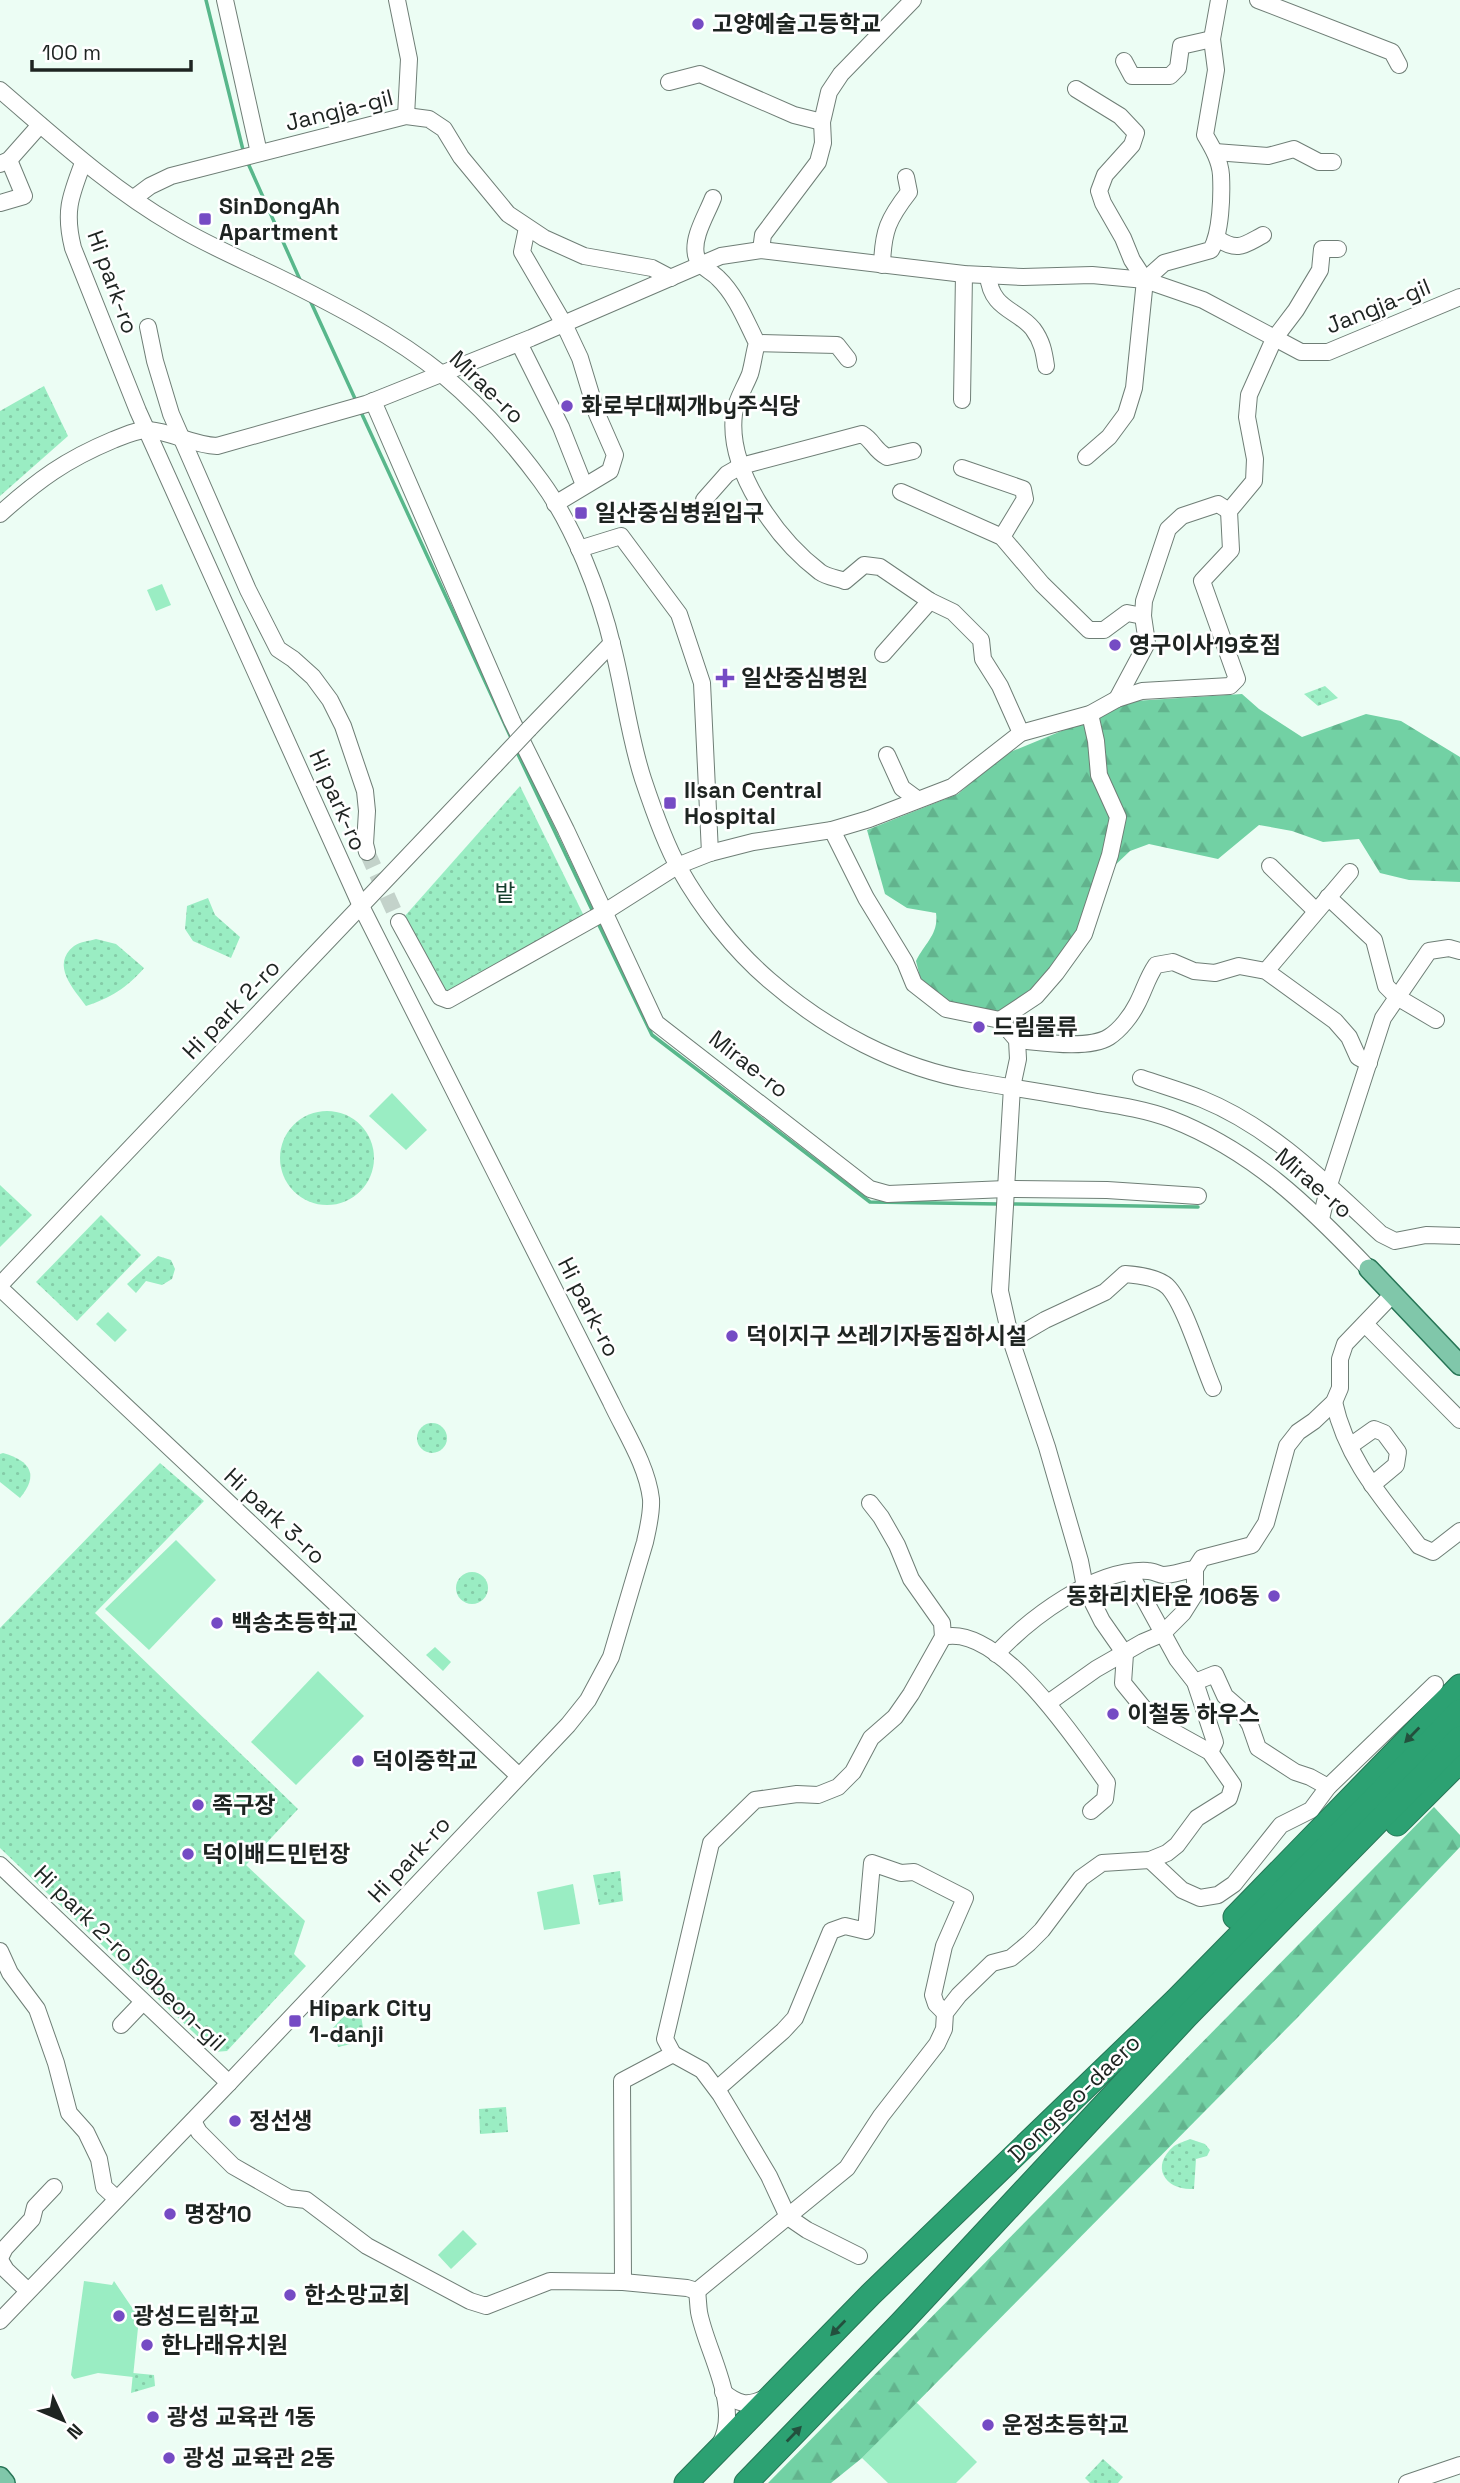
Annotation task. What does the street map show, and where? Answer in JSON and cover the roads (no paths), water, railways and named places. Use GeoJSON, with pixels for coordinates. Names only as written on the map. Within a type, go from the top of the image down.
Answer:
{"type":"FeatureCollection","features":[{"type":"Feature","properties":{"kind":"highway"},"geometry":{"type":"LineString","coordinates":[[871,2294],[1460,1686]]}},
{"type":"Feature","properties":{"kind":"highway","name":"Dongseo-daero"},"geometry":{"type":"LineString","coordinates":[[686,2483],[871,2294],[1176,2000],[1460,1711]]}},
{"type":"Feature","properties":{"kind":"highway","name":"Dongseo-daero"},"geometry":{"type":"LineString","coordinates":[[746,2483],[901,2323],[1188,2016],[1460,1738]]}},
{"type":"Feature","properties":{"kind":"highway"},"geometry":{"type":"LineString","coordinates":[[901,2323],[1460,1761]]}},
{"type":"Feature","properties":{"kind":"main road","name":"Mirae-ro"},"geometry":{"type":"LineString","coordinates":[[1369,1269],[1460,1365]]}},
{"type":"Feature","properties":{"kind":"main road"},"geometry":{"type":"LineString","coordinates":[[0,2477],[5,2483]]}},
{"type":"Feature","properties":{"kind":"street"},"geometry":{"type":"LineString","coordinates":[[225,0],[256,155]]}},
{"type":"Feature","properties":{"kind":"street"},"geometry":{"type":"LineString","coordinates":[[397,0],[409,60],[407,116]]}},
{"type":"Feature","properties":{"kind":"street"},"geometry":{"type":"LineString","coordinates":[[761,250],[763,235],[818,162],[823,143],[822,122],[829,92],[841,74],[913,0]]}},
{"type":"Feature","properties":{"kind":"street"},"geometry":{"type":"LineString","coordinates":[[1145,280],[1164,263],[1210,250],[1218,239],[1221,174],[1215,152],[1205,135],[1216,70],[1212,39],[1219,0]]}},
{"type":"Feature","properties":{"kind":"street"},"geometry":{"type":"LineString","coordinates":[[1258,0],[1392,52],[1399,65]]}},
{"type":"Feature","properties":{"kind":"street"},"geometry":{"type":"LineString","coordinates":[[1124,61],[1132,76],[1170,76],[1178,68],[1181,46],[1212,39]]}},
{"type":"Feature","properties":{"kind":"street"},"geometry":{"type":"LineString","coordinates":[[669,82],[700,74],[794,115],[822,122]]}},
{"type":"Feature","properties":{"kind":"street"},"geometry":{"type":"LineString","coordinates":[[1076,89],[1120,116],[1136,133],[1132,145],[1105,175],[1099,191],[1132,260],[1145,280],[1134,388],[1126,414],[1109,437],[1086,457]]}},
{"type":"Feature","properties":{"kind":"street","name":"Mirae-ro"},"geometry":{"type":"LineString","coordinates":[[0,90],[83,163],[174,225],[318,298],[378,332],[440,373],[475,404],[506,438],[543,483],[579,549],[612,643],[642,776],[677,866],[708,913],[735,946],[766,977],[841,1032],[901,1062],[969,1080],[1145,1110],[1191,1127],[1264,1170],[1288,1188],[1369,1269]]}},
{"type":"Feature","properties":{"kind":"street","name":"Jangja-gil"},"geometry":{"type":"LineString","coordinates":[[134,198],[170,176],[407,116],[429,119],[444,129],[485,189],[508,214],[527,228],[560,247],[584,256],[652,268],[671,278]]}},
{"type":"Feature","properties":{"kind":"street"},"geometry":{"type":"LineString","coordinates":[[0,203],[24,196],[5,162],[40,125]]}},
{"type":"Feature","properties":{"kind":"street"},"geometry":{"type":"LineString","coordinates":[[1215,152],[1269,156],[1294,149],[1319,162],[1333,162]]}},
{"type":"Feature","properties":{"kind":"street","name":"Hi park-ro"},"geometry":{"type":"LineString","coordinates":[[0,2321],[28,2291],[74,2255],[117,2199],[568,1725],[588,1700],[605,1669],[645,1542],[651,1498],[641,1464],[611,1402],[361,906],[147,430],[73,248],[67,224],[69,200],[83,163]]}},
{"type":"Feature","properties":{"kind":"street"},"geometry":{"type":"LineString","coordinates":[[882,264],[883,238],[890,217],[909,192],[906,177]]}},
{"type":"Feature","properties":{"kind":"street"},"geometry":{"type":"LineString","coordinates":[[713,198],[697,238],[696,254],[701,265],[719,278],[732,296],[757,343],[750,374],[734,411],[733,437],[750,490],[794,547],[822,574],[845,581],[864,565],[880,568],[930,601],[953,612],[981,640],[983,659],[1000,686],[1021,733]]}},
{"type":"Feature","properties":{"kind":"street"},"geometry":{"type":"LineString","coordinates":[[527,228],[522,252],[564,324],[580,358],[597,414],[615,455],[610,471],[555,503]]}},
{"type":"Feature","properties":{"kind":"street"},"geometry":{"type":"LineString","coordinates":[[1218,239],[1229,246],[1241,247],[1263,234]]}},
{"type":"Feature","properties":{"kind":"street","name":"Jangja-gil"},"geometry":{"type":"LineString","coordinates":[[1274,339],[1296,310],[1320,270],[1322,249],[1338,249]]}},
{"type":"Feature","properties":{"kind":"street","name":"Jangja-gil"},"geometry":{"type":"LineString","coordinates":[[180,438],[202,445],[217,446],[370,403],[721,256],[761,250],[964,274],[1023,277],[1092,275],[1145,280],[1203,300],[1301,352],[1328,352],[1460,297]]}},
{"type":"Feature","properties":{"kind":"street"},"geometry":{"type":"LineString","coordinates":[[962,400],[964,274]]}},
{"type":"Feature","properties":{"kind":"street"},"geometry":{"type":"LineString","coordinates":[[988,275],[989,289],[1009,312],[1032,327],[1043,345],[1046,366]]}},
{"type":"Feature","properties":{"kind":"street"},"geometry":{"type":"LineString","coordinates":[[148,327],[155,361],[180,438],[248,590],[278,649],[313,677],[343,726],[365,791],[367,852]]}},
{"type":"Feature","properties":{"kind":"street"},"geometry":{"type":"LineString","coordinates":[[399,922],[440,998],[448,1000],[584,923],[677,866],[710,853],[753,842],[832,831],[869,819],[952,787],[1021,733],[1090,714],[1117,699],[1142,691],[1230,686],[1237,679],[1202,581],[1231,550],[1229,510],[1254,481],[1255,459],[1247,417],[1249,395],[1274,339]]}},
{"type":"Feature","properties":{"kind":"street"},"geometry":{"type":"LineString","coordinates":[[519,342],[561,427],[584,485]]}},
{"type":"Feature","properties":{"kind":"street"},"geometry":{"type":"LineString","coordinates":[[757,343],[837,345],[848,359]]}},
{"type":"Feature","properties":{"kind":"street","name":"Mirae-ro"},"geometry":{"type":"LineString","coordinates":[[370,403],[512,722],[566,830],[601,913],[656,1023],[870,1189],[888,1194],[1005,1200],[1107,1190],[1198,1196]]}},
{"type":"Feature","properties":{"kind":"street"},"geometry":{"type":"LineString","coordinates":[[0,514],[39,480],[73,457],[124,435],[147,430],[180,438]]}},
{"type":"Feature","properties":{"kind":"street"},"geometry":{"type":"LineString","coordinates":[[704,500],[727,474],[741,466],[862,434],[870,439],[875,451],[887,457],[913,451]]}},
{"type":"Feature","properties":{"kind":"street"},"geometry":{"type":"LineString","coordinates":[[962,468],[1023,489],[1025,499],[1002,537]]}},
{"type":"Feature","properties":{"kind":"street"},"geometry":{"type":"LineString","coordinates":[[901,492],[1002,537],[1042,584],[1089,630],[1104,630],[1126,613],[1143,616]]}},
{"type":"Feature","properties":{"kind":"street"},"geometry":{"type":"LineString","coordinates":[[1117,699],[1147,643],[1144,601],[1168,529],[1182,516],[1218,505],[1229,510]]}},
{"type":"Feature","properties":{"kind":"street"},"geometry":{"type":"LineString","coordinates":[[579,549],[621,536],[679,614],[702,684],[710,853]]}},
{"type":"Feature","properties":{"kind":"street"},"geometry":{"type":"LineString","coordinates":[[883,654],[930,601]]}},
{"type":"Feature","properties":{"kind":"street","name":"Hi park 2-ro"},"geometry":{"type":"LineString","coordinates":[[0,1287],[612,643]]}},
{"type":"Feature","properties":{"kind":"street"},"geometry":{"type":"LineString","coordinates":[[1000,1020],[1036,996],[1084,934],[1110,855],[1118,817],[1099,775],[1090,714]]}},
{"type":"Feature","properties":{"kind":"street"},"geometry":{"type":"LineString","coordinates":[[887,755],[902,788],[917,799]]}},
{"type":"Feature","properties":{"kind":"street"},"geometry":{"type":"LineString","coordinates":[[697,2291],[847,2168],[881,2116],[937,2044],[944,2029],[945,2013],[992,1962],[1011,1958],[1042,1930],[1081,1878],[1102,1863],[1150,1860],[1177,1845],[1197,1818],[1229,1798],[1233,1785],[1210,1752],[1154,1721],[1123,1683],[1125,1654],[1101,1621],[1085,1587],[1047,1447],[1011,1340],[1000,1291],[1012,1087],[1018,1059],[1017,1040],[1000,1020],[946,1009],[914,984],[905,961],[866,898],[832,831]]}},
{"type":"Feature","properties":{"kind":"street"},"geometry":{"type":"LineString","coordinates":[[1270,866],[1316,911]]}},
{"type":"Feature","properties":{"kind":"street"},"geometry":{"type":"LineString","coordinates":[[1266,971],[1350,872]]}},
{"type":"Feature","properties":{"kind":"street"},"geometry":{"type":"LineString","coordinates":[[1328,897],[1374,940],[1386,986],[1397,997],[1436,1020]]}},
{"type":"Feature","properties":{"kind":"street"},"geometry":{"type":"LineString","coordinates":[[1321,1219],[1329,1185],[1383,1018],[1429,951],[1449,948],[1460,951]]}},
{"type":"Feature","properties":{"kind":"street"},"geometry":{"type":"LineString","coordinates":[[1017,1040],[1085,1043],[1108,1038],[1125,1022],[1138,1003],[1145,980],[1156,965],[1173,962],[1194,971],[1215,973],[1239,966],[1266,971],[1335,1021],[1349,1037],[1358,1057],[1368,1063]]}},
{"type":"Feature","properties":{"kind":"street"},"geometry":{"type":"LineString","coordinates":[[1141,1079],[1203,1099],[1249,1124],[1295,1154],[1381,1234],[1395,1241],[1426,1236],[1460,1236]]}},
{"type":"Feature","properties":{"kind":"street"},"geometry":{"type":"LineString","coordinates":[[1011,1340],[1045,1320],[1105,1292],[1125,1274],[1141,1275],[1165,1284],[1177,1298],[1213,1388]]}},
{"type":"Feature","properties":{"kind":"street","name":"Hi park 3-ro"},"geometry":{"type":"LineString","coordinates":[[0,1287],[519,1776]]}},
{"type":"Feature","properties":{"kind":"street"},"geometry":{"type":"LineString","coordinates":[[1048,1703],[1096,1669],[1162,1634],[1184,1613],[1195,1594],[1195,1569],[1202,1558],[1252,1545],[1266,1522],[1287,1447],[1298,1432],[1334,1402],[1339,1388],[1340,1359],[1345,1344],[1393,1294]]}},
{"type":"Feature","properties":{"kind":"street"},"geometry":{"type":"LineString","coordinates":[[1365,1324],[1460,1420]]}},
{"type":"Feature","properties":{"kind":"street"},"geometry":{"type":"LineString","coordinates":[[1334,1402],[1355,1461],[1419,1546],[1433,1552],[1460,1531]]}},
{"type":"Feature","properties":{"kind":"street"},"geometry":{"type":"LineString","coordinates":[[1350,1446],[1374,1429],[1384,1433],[1398,1452],[1396,1465],[1373,1485]]}},
{"type":"Feature","properties":{"kind":"street"},"geometry":{"type":"LineString","coordinates":[[859,2256],[807,2230],[788,2217],[769,2176],[717,2089],[702,2070],[673,2054],[665,2039],[711,1843],[755,1800],[797,1794],[818,1795],[838,1787],[853,1772],[872,1738],[895,1717],[906,1702],[943,1637],[942,1623],[911,1579],[891,1535],[870,1503]]}},
{"type":"Feature","properties":{"kind":"street"},"geometry":{"type":"LineString","coordinates":[[996,1654],[1039,1614],[1105,1578],[1148,1570],[1164,1575],[1195,1569]]}},
{"type":"Feature","properties":{"kind":"street"},"geometry":{"type":"LineString","coordinates":[[1130,1573],[1162,1634],[1195,1682],[1215,1742],[1210,1752]]}},
{"type":"Feature","properties":{"kind":"street"},"geometry":{"type":"LineString","coordinates":[[943,1637],[954,1634],[974,1641],[996,1654],[1023,1675],[1048,1703],[1107,1783],[1105,1800],[1091,1811]]}},
{"type":"Feature","properties":{"kind":"street"},"geometry":{"type":"LineString","coordinates":[[1195,1682],[1214,1674],[1225,1696],[1241,1710],[1250,1725],[1258,1748],[1295,1772],[1328,1787]]}},
{"type":"Feature","properties":{"kind":"street"},"geometry":{"type":"LineString","coordinates":[[1150,1860],[1182,1890],[1200,1898],[1218,1895],[1234,1885],[1281,1825],[1311,1810],[1328,1787],[1435,1684]]}},
{"type":"Feature","properties":{"kind":"street"},"geometry":{"type":"LineString","coordinates":[[717,2089],[795,2018],[831,1931],[845,1926],[866,1931],[873,1863],[901,1874],[914,1872],[965,1898],[944,1946],[933,1995],[936,2004],[945,2013]]}},
{"type":"Feature","properties":{"kind":"street","name":"Hi park 2-ro 59beon-gil"},"geometry":{"type":"LineString","coordinates":[[0,1865],[229,2083]]}},
{"type":"Feature","properties":{"kind":"street"},"geometry":{"type":"LineString","coordinates":[[0,1951],[5,1973],[37,2009],[56,2063],[69,2113],[86,2132],[99,2159],[104,2187],[117,2199]]}},
{"type":"Feature","properties":{"kind":"street"},"geometry":{"type":"LineString","coordinates":[[121,2025],[143,2002]]}},
{"type":"Feature","properties":{"kind":"street"},"geometry":{"type":"LineString","coordinates":[[622,2282],[622,2081],[673,2054]]}},
{"type":"Feature","properties":{"kind":"street"},"geometry":{"type":"LineString","coordinates":[[193,2121],[199,2132],[233,2166],[289,2198],[306,2200],[367,2246],[470,2301],[486,2306],[550,2281],[622,2282],[697,2291]]}},
{"type":"Feature","properties":{"kind":"street"},"geometry":{"type":"LineString","coordinates":[[28,2291],[6,2270],[0,2259],[5,2248],[32,2219],[35,2207],[54,2187]]}},
{"type":"Feature","properties":{"kind":"street"},"geometry":{"type":"LineString","coordinates":[[697,2291],[699,2313],[723,2392],[727,2424],[723,2440],[713,2455]]}},
{"type":"Feature","properties":{"kind":"street"},"geometry":{"type":"LineString","coordinates":[[723,2392],[734,2401],[744,2405],[753,2404],[782,2385]]}},
{"type":"Feature","properties":{"kind":"street"},"geometry":{"type":"LineString","coordinates":[[1407,2483],[1460,2465]]}},
{"type":"Feature","properties":{"kind":"waterway"},"geometry":{"type":"LineString","coordinates":[[206,0],[244,154]]}},
{"type":"Feature","properties":{"kind":"waterway"},"geometry":{"type":"LineString","coordinates":[[247,161],[301,282]]}},
{"type":"Feature","properties":{"kind":"waterway"},"geometry":{"type":"LineString","coordinates":[[309,298],[357,403]]}},
{"type":"Feature","properties":{"kind":"waterway"},"geometry":{"type":"LineString","coordinates":[[360,410],[512,740]]}},
{"type":"Feature","properties":{"kind":"waterway"},"geometry":{"type":"LineString","coordinates":[[516,750],[594,914]]}},
{"type":"Feature","properties":{"kind":"waterway"},"geometry":{"type":"LineString","coordinates":[[597,921],[652,1035],[870,1202],[999,1204]]}},
{"type":"Feature","properties":{"kind":"waterway"},"geometry":{"type":"LineString","coordinates":[[1011,1204],[1198,1207]]}},
{"type":"Feature","properties":{"kind":"tunnel"},"geometry":{"type":"LineString","coordinates":[[367,852],[399,922]]}},
{"type":"Feature","properties":{"kind":"place","name":"고양예술고등학교"},"geometry":{"type":"Point","coordinates":[698,24]}},
{"type":"Feature","properties":{"kind":"place","name":"SinDongAh Apartment"},"geometry":{"type":"Point","coordinates":[205,219]}},
{"type":"Feature","properties":{"kind":"place","name":"화로부대찌개by주식당"},"geometry":{"type":"Point","coordinates":[567,406]}},
{"type":"Feature","properties":{"kind":"place","name":"일산중심병원입구"},"geometry":{"type":"Point","coordinates":[581,513]}},
{"type":"Feature","properties":{"kind":"place","name":"영구이사19호점"},"geometry":{"type":"Point","coordinates":[1115,645]}},
{"type":"Feature","properties":{"kind":"place","name":"일산중심병원"},"geometry":{"type":"Point","coordinates":[725,678]}},
{"type":"Feature","properties":{"kind":"place","name":"Ilsan Central Hospital"},"geometry":{"type":"Point","coordinates":[670,803]}},
{"type":"Feature","properties":{"kind":"place","name":"드림물류"},"geometry":{"type":"Point","coordinates":[979,1027]}},
{"type":"Feature","properties":{"kind":"place","name":"덕이지구 쓰레기자동집하시설"},"geometry":{"type":"Point","coordinates":[732,1336]}},
{"type":"Feature","properties":{"kind":"place","name":"동화리치타운 106동"},"geometry":{"type":"Point","coordinates":[1274,1596]}},
{"type":"Feature","properties":{"kind":"place","name":"백송초등학교"},"geometry":{"type":"Point","coordinates":[217,1623]}},
{"type":"Feature","properties":{"kind":"place","name":"이철동 하우스"},"geometry":{"type":"Point","coordinates":[1113,1714]}},
{"type":"Feature","properties":{"kind":"place","name":"덕이중학교"},"geometry":{"type":"Point","coordinates":[358,1761]}},
{"type":"Feature","properties":{"kind":"place","name":"족구장"},"geometry":{"type":"Point","coordinates":[198,1805]}},
{"type":"Feature","properties":{"kind":"place","name":"덕이배드민턴장"},"geometry":{"type":"Point","coordinates":[188,1854]}},
{"type":"Feature","properties":{"kind":"place","name":"Hipark City 1-danji"},"geometry":{"type":"Point","coordinates":[295,2021]}},
{"type":"Feature","properties":{"kind":"place","name":"정선생"},"geometry":{"type":"Point","coordinates":[235,2121]}},
{"type":"Feature","properties":{"kind":"place","name":"명장10"},"geometry":{"type":"Point","coordinates":[170,2214]}},
{"type":"Feature","properties":{"kind":"place","name":"한소망교회"},"geometry":{"type":"Point","coordinates":[290,2295]}},
{"type":"Feature","properties":{"kind":"place","name":"광성드림학교"},"geometry":{"type":"Point","coordinates":[119,2316]}},
{"type":"Feature","properties":{"kind":"place","name":"한나래유치원"},"geometry":{"type":"Point","coordinates":[147,2345]}},
{"type":"Feature","properties":{"kind":"place","name":"광성 교육관 1동"},"geometry":{"type":"Point","coordinates":[153,2417]}},
{"type":"Feature","properties":{"kind":"place","name":"운정초등학교"},"geometry":{"type":"Point","coordinates":[988,2425]}},
{"type":"Feature","properties":{"kind":"place","name":"광성 교육관 2동"},"geometry":{"type":"Point","coordinates":[169,2458]}},
{"type":"Feature","properties":{"kind":"park label","name":"밭"},"geometry":{"type":"Point","coordinates":[505,893]}}]}
